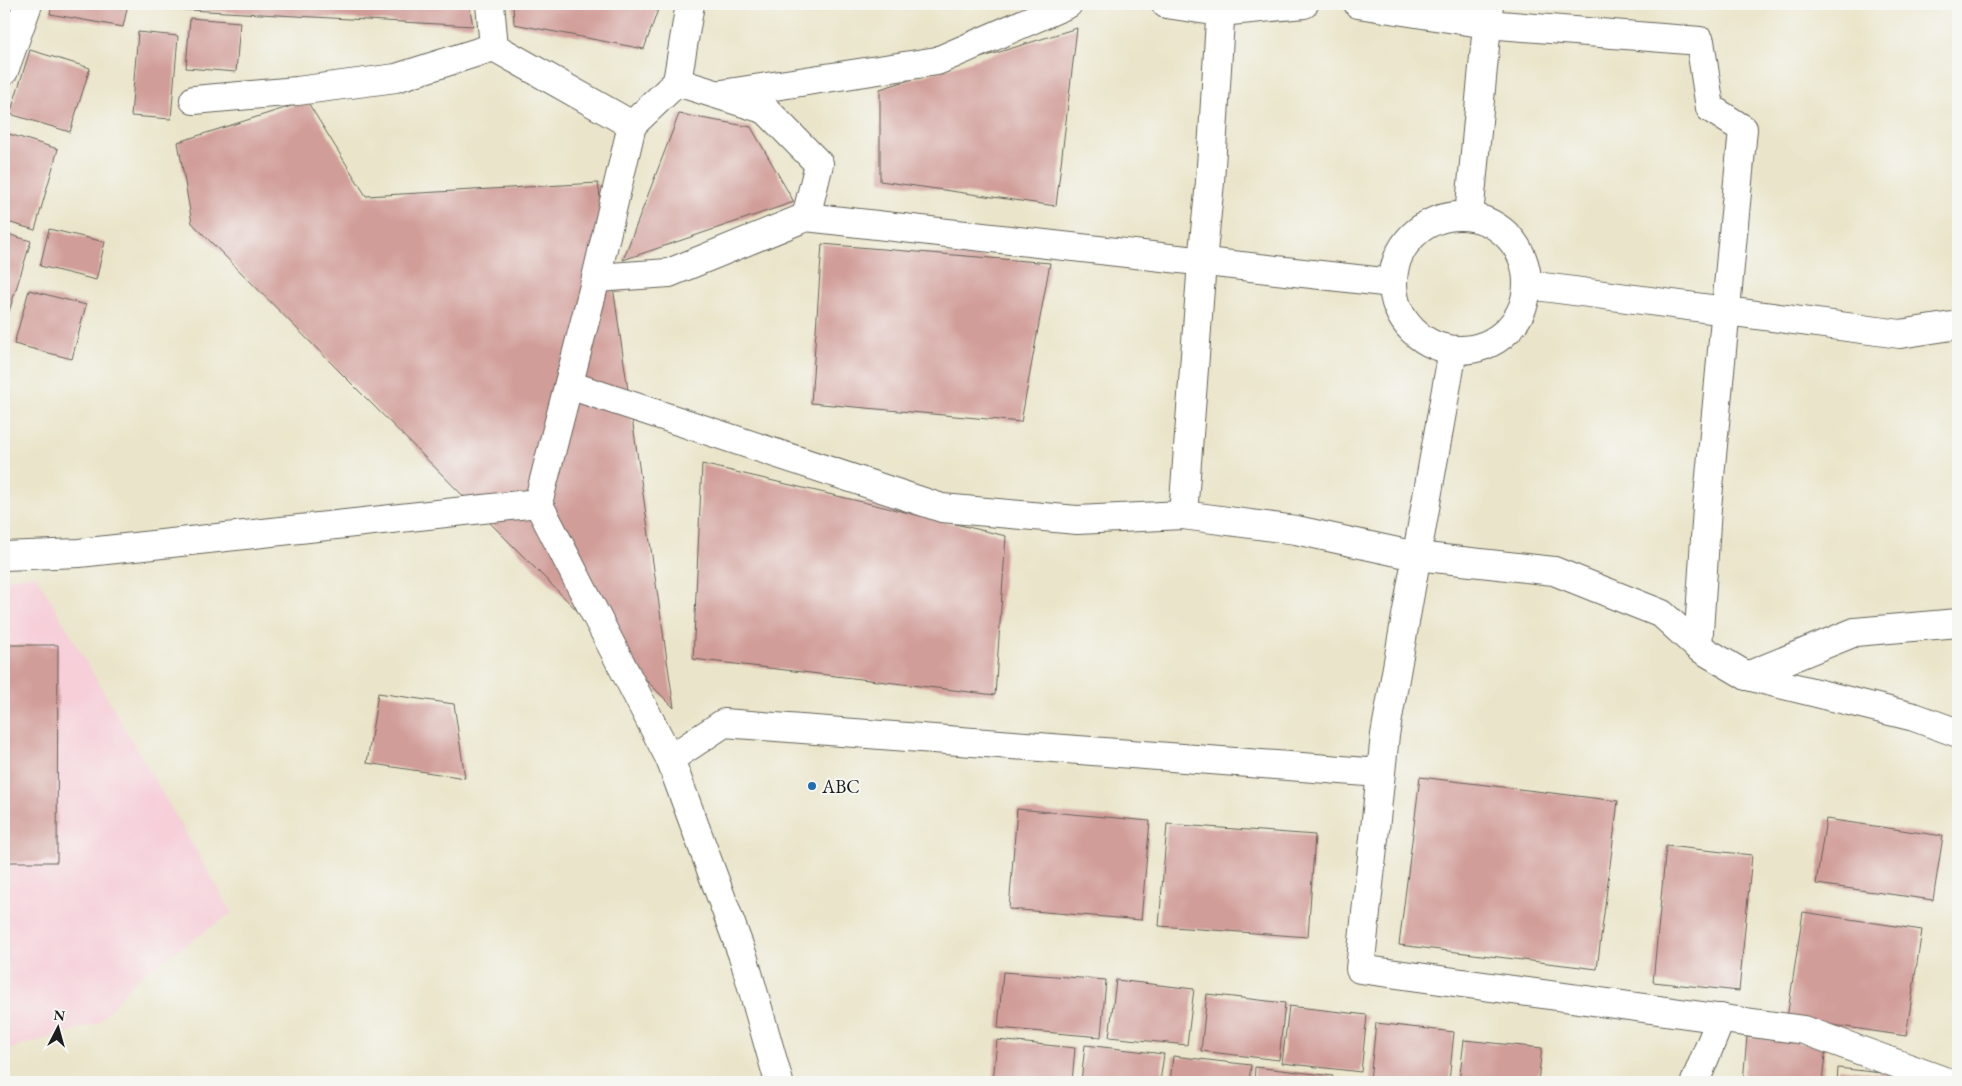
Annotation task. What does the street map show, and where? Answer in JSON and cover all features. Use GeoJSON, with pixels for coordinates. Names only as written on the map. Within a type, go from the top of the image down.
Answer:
{"type":"FeatureCollection","features":[{"type":"Feature","properties":{"kind":"street"},"geometry":{"type":"LineString","coordinates":[[4,71],[28,4]]}},
{"type":"Feature","properties":{"kind":"street"},"geometry":{"type":"LineString","coordinates":[[490,4],[494,47]]}},
{"type":"Feature","properties":{"kind":"street"},"geometry":{"type":"LineString","coordinates":[[690,4],[677,82],[632,125],[596,278],[538,503],[670,759],[744,959],[779,1082]]}},
{"type":"Feature","properties":{"kind":"street"},"geometry":{"type":"LineString","coordinates":[[715,95],[936,61],[1068,4]]}},
{"type":"Feature","properties":{"kind":"street"},"geometry":{"type":"LineString","coordinates":[[1166,4],[1220,8],[1304,4]]}},
{"type":"Feature","properties":{"kind":"street"},"geometry":{"type":"LineString","coordinates":[[1358,4],[1488,14],[1700,41],[1710,108],[1743,129],[1707,508],[1698,647]]}},
{"type":"Feature","properties":{"kind":"street"},"geometry":{"type":"LineString","coordinates":[[1183,515],[1202,262],[1210,182],[1220,8]]}},
{"type":"Feature","properties":{"kind":"street"},"geometry":{"type":"LineString","coordinates":[[1470,216],[1488,14]]}},
{"type":"Feature","properties":{"kind":"street"},"geometry":{"type":"LineString","coordinates":[[194,100],[296,91],[396,78],[494,47],[632,125]]}},
{"type":"Feature","properties":{"kind":"street"},"geometry":{"type":"LineString","coordinates":[[677,82],[766,110],[819,164],[806,217]]}},
{"type":"Feature","properties":{"kind":"street"},"geometry":{"type":"LineString","coordinates":[[1446,216],[1470,216],[1493,224],[1512,240],[1524,261],[1528,285],[1521,311],[1505,334],[1481,347],[1453,350],[1429,343],[1410,329],[1396,308],[1392,283],[1396,261],[1407,240],[1424,225],[1446,216]]}},
{"type":"Feature","properties":{"kind":"street"},"geometry":{"type":"LineString","coordinates":[[596,278],[669,273],[806,217],[1392,283]]}},
{"type":"Feature","properties":{"kind":"street"},"geometry":{"type":"LineString","coordinates":[[1528,285],[1900,334],[1958,325]]}},
{"type":"Feature","properties":{"kind":"street"},"geometry":{"type":"LineString","coordinates":[[1453,350],[1385,735],[1360,970],[1804,1030],[1947,1082]]}},
{"type":"Feature","properties":{"kind":"street"},"geometry":{"type":"LineString","coordinates":[[569,385],[942,508],[1077,520],[1183,515],[1296,530],[1416,556],[1554,571],[1662,614],[1698,647],[1747,676],[1914,716],[1958,733]]}},
{"type":"Feature","properties":{"kind":"street"},"geometry":{"type":"LineString","coordinates":[[4,556],[79,554],[538,503]]}},
{"type":"Feature","properties":{"kind":"street"},"geometry":{"type":"LineString","coordinates":[[1747,676],[1855,632],[1958,623]]}},
{"type":"Feature","properties":{"kind":"street"},"geometry":{"type":"LineString","coordinates":[[670,759],[724,723],[1380,773]]}},
{"type":"Feature","properties":{"kind":"street"},"geometry":{"type":"LineString","coordinates":[[1695,1082],[1721,1018]]}},
{"type":"Feature","properties":{"kind":"shaded area"},"geometry":{"type":"Polygon","coordinates":[[[36,575],[232,913],[136,979],[98,1023],[4,1051],[4,579],[36,575]]]}},
{"type":"Feature","properties":{"kind":"building"},"geometry":{"type":"Polygon","coordinates":[[[52,4],[128,4],[123,27],[50,14],[52,4]]]}},
{"type":"Feature","properties":{"kind":"building"},"geometry":{"type":"Polygon","coordinates":[[[172,4],[469,4],[473,26],[172,9],[172,4]]]}},
{"type":"Feature","properties":{"kind":"building"},"geometry":{"type":"Polygon","coordinates":[[[513,4],[660,4],[644,49],[514,24],[513,4]]]}},
{"type":"Feature","properties":{"kind":"building"},"geometry":{"type":"Polygon","coordinates":[[[190,18],[240,22],[236,72],[186,68],[190,18]]]}},
{"type":"Feature","properties":{"kind":"building"},"geometry":{"type":"Polygon","coordinates":[[[1077,28],[1056,206],[880,181],[880,89],[1077,28]]]}},
{"type":"Feature","properties":{"kind":"building"},"geometry":{"type":"Polygon","coordinates":[[[138,32],[178,36],[171,119],[131,116],[138,32]]]}},
{"type":"Feature","properties":{"kind":"building"},"geometry":{"type":"Polygon","coordinates":[[[30,50],[90,68],[70,132],[10,114],[30,50]]]}},
{"type":"Feature","properties":{"kind":"building"},"geometry":{"type":"Polygon","coordinates":[[[307,101],[366,196],[598,183],[674,708],[192,223],[178,142],[307,101]]]}},
{"type":"Feature","properties":{"kind":"building"},"geometry":{"type":"Polygon","coordinates":[[[679,114],[751,127],[794,202],[623,260],[679,114]]]}},
{"type":"Feature","properties":{"kind":"building"},"geometry":{"type":"Polygon","coordinates":[[[9,134],[58,149],[35,230],[4,221],[4,153],[9,134]]]}},
{"type":"Feature","properties":{"kind":"building"},"geometry":{"type":"Polygon","coordinates":[[[49,229],[105,242],[96,280],[40,266],[49,229]]]}},
{"type":"Feature","properties":{"kind":"building"},"geometry":{"type":"Polygon","coordinates":[[[4,233],[31,241],[7,318],[4,317],[4,233]]]}},
{"type":"Feature","properties":{"kind":"building"},"geometry":{"type":"Polygon","coordinates":[[[822,244],[1050,263],[1021,422],[811,403],[822,244]]]}},
{"type":"Feature","properties":{"kind":"building"},"geometry":{"type":"Polygon","coordinates":[[[29,290],[86,305],[72,359],[14,344],[29,290]]]}},
{"type":"Feature","properties":{"kind":"building"},"geometry":{"type":"Polygon","coordinates":[[[702,464],[1006,536],[995,695],[693,659],[702,464]]]}},
{"type":"Feature","properties":{"kind":"building"},"geometry":{"type":"Polygon","coordinates":[[[4,645],[58,645],[57,862],[4,862],[4,645]]]}},
{"type":"Feature","properties":{"kind":"building"},"geometry":{"type":"Polygon","coordinates":[[[378,693],[454,704],[465,778],[367,763],[378,693]]]}},
{"type":"Feature","properties":{"kind":"building"},"geometry":{"type":"Polygon","coordinates":[[[1420,777],[1618,801],[1597,969],[1399,945],[1420,777]]]}},
{"type":"Feature","properties":{"kind":"building"},"geometry":{"type":"Polygon","coordinates":[[[1017,809],[1150,821],[1141,920],[1009,909],[1017,809]]]}},
{"type":"Feature","properties":{"kind":"building"},"geometry":{"type":"Polygon","coordinates":[[[1826,819],[1943,836],[1933,900],[1816,884],[1826,819]]]}},
{"type":"Feature","properties":{"kind":"building"},"geometry":{"type":"Polygon","coordinates":[[[1167,824],[1315,835],[1308,937],[1159,926],[1167,824]]]}},
{"type":"Feature","properties":{"kind":"building"},"geometry":{"type":"Polygon","coordinates":[[[1666,846],[1752,855],[1739,991],[1653,982],[1666,846]]]}},
{"type":"Feature","properties":{"kind":"building"},"geometry":{"type":"Polygon","coordinates":[[[1803,912],[1922,930],[1906,1036],[1787,1018],[1803,912]]]}},
{"type":"Feature","properties":{"kind":"building"},"geometry":{"type":"Polygon","coordinates":[[[1003,972],[1106,980],[1101,1037],[998,1028],[1003,972]]]}},
{"type":"Feature","properties":{"kind":"building"},"geometry":{"type":"Polygon","coordinates":[[[1116,980],[1194,989],[1187,1045],[1109,1037],[1116,980]]]}},
{"type":"Feature","properties":{"kind":"building"},"geometry":{"type":"Polygon","coordinates":[[[1207,994],[1285,1003],[1279,1060],[1201,1051],[1207,994]]]}},
{"type":"Feature","properties":{"kind":"building"},"geometry":{"type":"Polygon","coordinates":[[[1289,1006],[1367,1015],[1361,1072],[1282,1063],[1289,1006]]]}},
{"type":"Feature","properties":{"kind":"building"},"geometry":{"type":"Polygon","coordinates":[[[1376,1023],[1454,1032],[1449,1082],[1387,1082],[1370,1080],[1376,1023]]]}},
{"type":"Feature","properties":{"kind":"building"},"geometry":{"type":"Polygon","coordinates":[[[1747,1037],[1826,1046],[1822,1082],[1743,1082],[1747,1037]]]}},
{"type":"Feature","properties":{"kind":"building"},"geometry":{"type":"Polygon","coordinates":[[[997,1040],[1075,1048],[1072,1082],[993,1082],[997,1040]]]}},
{"type":"Feature","properties":{"kind":"building"},"geometry":{"type":"Polygon","coordinates":[[[1464,1040],[1542,1048],[1538,1082],[1459,1082],[1464,1040]]]}},
{"type":"Feature","properties":{"kind":"building"},"geometry":{"type":"Polygon","coordinates":[[[1085,1045],[1164,1054],[1160,1082],[1081,1082],[1085,1045]]]}},
{"type":"Feature","properties":{"kind":"building"},"geometry":{"type":"Polygon","coordinates":[[[1173,1056],[1251,1065],[1249,1082],[1170,1082],[1173,1056]]]}},
{"type":"Feature","properties":{"kind":"building"},"geometry":{"type":"Polygon","coordinates":[[[1255,1067],[1333,1076],[1332,1082],[1254,1082],[1255,1067]]]}},
{"type":"Feature","properties":{"kind":"building"},"geometry":{"type":"Polygon","coordinates":[[[1838,1068],[1916,1077],[1916,1082],[1837,1082],[1838,1068]]]}},
{"type":"Feature","properties":{"kind":"place","name":"ABC"},"geometry":{"type":"Point","coordinates":[812,786]}}]}
